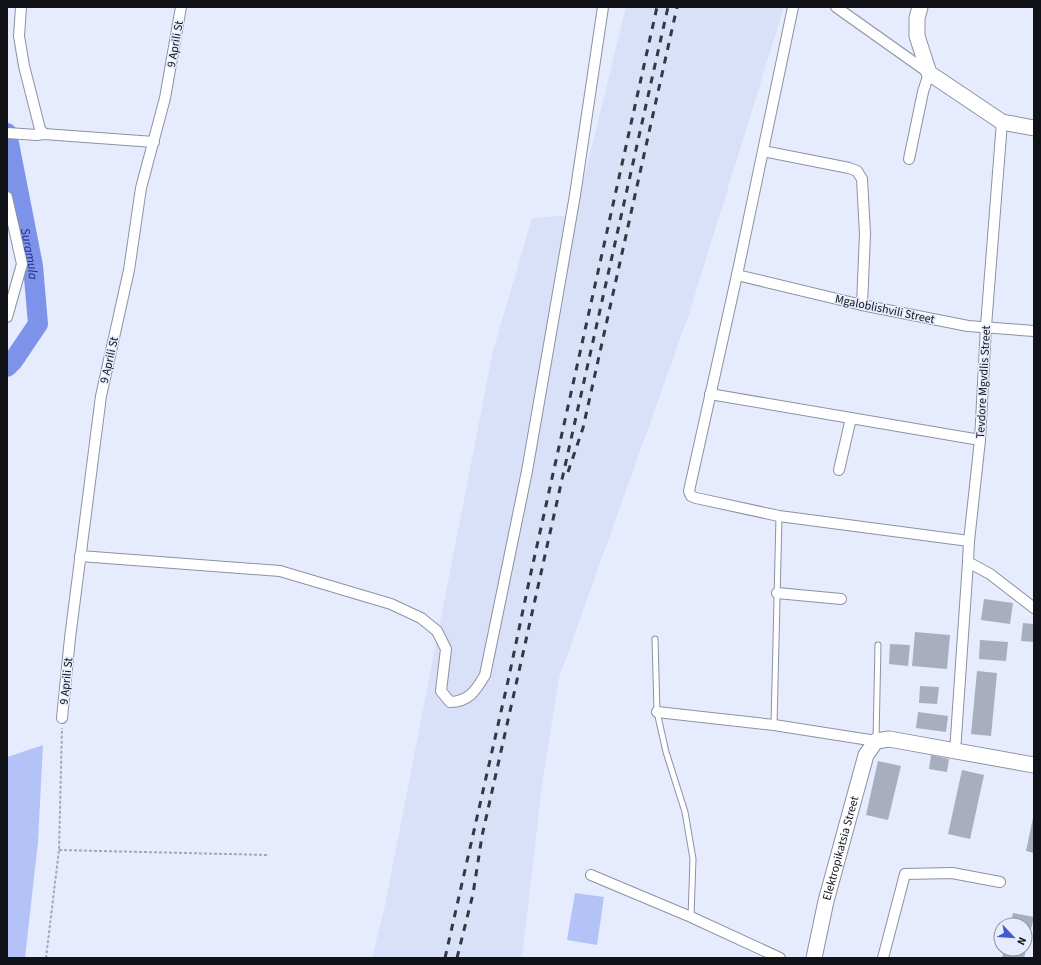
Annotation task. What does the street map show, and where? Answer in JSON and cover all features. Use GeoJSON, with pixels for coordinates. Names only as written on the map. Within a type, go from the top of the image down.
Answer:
{"type":"FeatureCollection","features":[{"type":"Feature","properties":{"kind":"street"},"geometry":{"type":"LineString","coordinates":[[21,7],[19,36],[24,66],[40,128],[40,134]]}},
{"type":"Feature","properties":{"kind":"street","name":"9 Aprili St"},"geometry":{"type":"LineString","coordinates":[[62,718],[80,556],[101,396],[129,270],[142,188],[165,98],[181,7]]}},
{"type":"Feature","properties":{"kind":"street"},"geometry":{"type":"LineString","coordinates":[[80,556],[280,571],[391,604],[421,618],[437,631],[446,649],[441,691],[450,702],[460,702],[476,692],[485,676],[527,471],[575,194],[603,7]]}},
{"type":"Feature","properties":{"kind":"street"},"geometry":{"type":"LineString","coordinates":[[793,7],[737,275],[689,491],[691,496],[696,498],[779,516],[969,541]]}},
{"type":"Feature","properties":{"kind":"street"},"geometry":{"type":"LineString","coordinates":[[836,7],[929,73],[1002,122],[1029,127]]}},
{"type":"Feature","properties":{"kind":"street"},"geometry":{"type":"LineString","coordinates":[[909,159],[923,92],[929,73],[917,36],[920,7]]}},
{"type":"Feature","properties":{"kind":"street","name":"Tevdore Mgvdlis Street"},"geometry":{"type":"LineString","coordinates":[[968,562],[980,440],[986,326],[1002,122]]}},
{"type":"Feature","properties":{"kind":"street"},"geometry":{"type":"LineString","coordinates":[[7,133],[154,142]]}},
{"type":"Feature","properties":{"kind":"street"},"geometry":{"type":"LineString","coordinates":[[763,151],[849,168],[857,171],[862,179],[865,234],[862,305]]}},
{"type":"Feature","properties":{"kind":"street"},"geometry":{"type":"LineString","coordinates":[[7,197],[22,264],[7,317]]}},
{"type":"Feature","properties":{"kind":"street","name":"Mgaloblishvili Street"},"geometry":{"type":"LineString","coordinates":[[737,275],[862,305],[968,326],[986,326],[1034,331]]}},
{"type":"Feature","properties":{"kind":"street"},"geometry":{"type":"LineString","coordinates":[[710,394],[980,440]]}},
{"type":"Feature","properties":{"kind":"street"},"geometry":{"type":"LineString","coordinates":[[839,470],[851,418]]}},
{"type":"Feature","properties":{"kind":"street"},"geometry":{"type":"LineString","coordinates":[[954,752],[968,562],[990,574],[1034,608]]}},
{"type":"Feature","properties":{"kind":"street"},"geometry":{"type":"LineString","coordinates":[[778,593],[841,599]]}},
{"type":"Feature","properties":{"kind":"street"},"geometry":{"type":"LineString","coordinates":[[657,712],[774,725],[876,741],[890,739],[954,752],[1034,765]]}},
{"type":"Feature","properties":{"kind":"street","name":"Elektropikatsia Street"},"geometry":{"type":"LineString","coordinates":[[814,958],[826,901],[866,755],[876,741]]}},
{"type":"Feature","properties":{"kind":"street"},"geometry":{"type":"LineString","coordinates":[[883,958],[905,874],[952,873],[1000,882]]}},
{"type":"Feature","properties":{"kind":"street"},"geometry":{"type":"LineString","coordinates":[[591,875],[691,917],[780,958]]}},
{"type":"Feature","properties":{"kind":"lane"},"geometry":{"type":"LineString","coordinates":[[774,725],[779,516]]}},
{"type":"Feature","properties":{"kind":"lane"},"geometry":{"type":"LineString","coordinates":[[656,639],[657,712],[666,752],[685,812],[693,859],[691,917]]}},
{"type":"Feature","properties":{"kind":"lane"},"geometry":{"type":"LineString","coordinates":[[876,741],[878,645]]}},
{"type":"Feature","properties":{"kind":"path"},"geometry":{"type":"LineString","coordinates":[[46,958],[59,850],[62,718]]}},
{"type":"Feature","properties":{"kind":"path"},"geometry":{"type":"LineString","coordinates":[[59,850],[269,855]]}},
{"type":"Feature","properties":{"kind":"shaded area"},"geometry":{"type":"Polygon","coordinates":[[[626,7],[784,7],[689,314],[559,678],[542,785],[522,958],[372,958],[385,905],[493,351],[532,218],[575,215],[626,7]]]}},
{"type":"Feature","properties":{"kind":"shaded area"},"geometry":{"type":"Polygon","coordinates":[[[43,745],[38,842],[25,958],[7,958],[7,757],[43,745]]]}},
{"type":"Feature","properties":{"kind":"shaded area"},"geometry":{"type":"Polygon","coordinates":[[[575,893],[604,897],[597,945],[567,940],[575,893]]]}},
{"type":"Feature","properties":{"kind":"building"},"geometry":{"type":"Polygon","coordinates":[[[984,599],[1013,603],[1010,624],[981,620],[984,599]]]}},
{"type":"Feature","properties":{"kind":"building"},"geometry":{"type":"Polygon","coordinates":[[[1023,623],[1034,624],[1034,642],[1021,641],[1023,623]]]}},
{"type":"Feature","properties":{"kind":"building"},"geometry":{"type":"Polygon","coordinates":[[[915,632],[950,635],[947,669],[912,666],[915,632]]]}},
{"type":"Feature","properties":{"kind":"building"},"geometry":{"type":"Polygon","coordinates":[[[980,640],[1008,642],[1006,661],[979,659],[980,640]]]}},
{"type":"Feature","properties":{"kind":"building"},"geometry":{"type":"Polygon","coordinates":[[[890,644],[910,645],[908,666],[889,664],[890,644]]]}},
{"type":"Feature","properties":{"kind":"building"},"geometry":{"type":"Polygon","coordinates":[[[977,671],[997,673],[991,736],[971,734],[977,671]]]}},
{"type":"Feature","properties":{"kind":"building"},"geometry":{"type":"Polygon","coordinates":[[[920,686],[939,687],[937,704],[919,703],[920,686]]]}},
{"type":"Feature","properties":{"kind":"building"},"geometry":{"type":"Polygon","coordinates":[[[918,712],[948,716],[946,732],[916,728],[918,712]]]}},
{"type":"Feature","properties":{"kind":"building"},"geometry":{"type":"Polygon","coordinates":[[[931,755],[949,759],[947,772],[929,769],[931,755]]]}},
{"type":"Feature","properties":{"kind":"building"},"geometry":{"type":"Polygon","coordinates":[[[878,761],[901,766],[888,820],[866,815],[878,761]]]}},
{"type":"Feature","properties":{"kind":"building"},"geometry":{"type":"Polygon","coordinates":[[[962,770],[984,775],[970,839],[948,834],[962,770]]]}},
{"type":"Feature","properties":{"kind":"building"},"geometry":{"type":"Polygon","coordinates":[[[1034,818],[1034,853],[1026,851],[1034,818]]]}},
{"type":"Feature","properties":{"kind":"building"},"geometry":{"type":"Polygon","coordinates":[[[1013,913],[1034,917],[1033,921],[1033,917],[1012,917],[1013,913]]]}},
{"type":"Feature","properties":{"kind":"building"},"geometry":{"type":"Polygon","coordinates":[[[1002,957],[1024,957],[1024,958],[1002,957]]]}},
{"type":"Feature","properties":{"kind":"waterway","name":"Suramula"},"geometry":{"type":"LineString","coordinates":[[7,133],[33,266],[38,324],[13,361],[7,367]]}},
{"type":"Feature","properties":{"kind":"railway"},"geometry":{"type":"LineString","coordinates":[[445,958],[508,681],[657,7]]}},
{"type":"Feature","properties":{"kind":"railway"},"geometry":{"type":"LineString","coordinates":[[457,958],[473,894],[482,836],[668,7]]}},
{"type":"Feature","properties":{"kind":"railway"},"geometry":{"type":"LineString","coordinates":[[568,472],[583,428],[677,7]]}}]}
